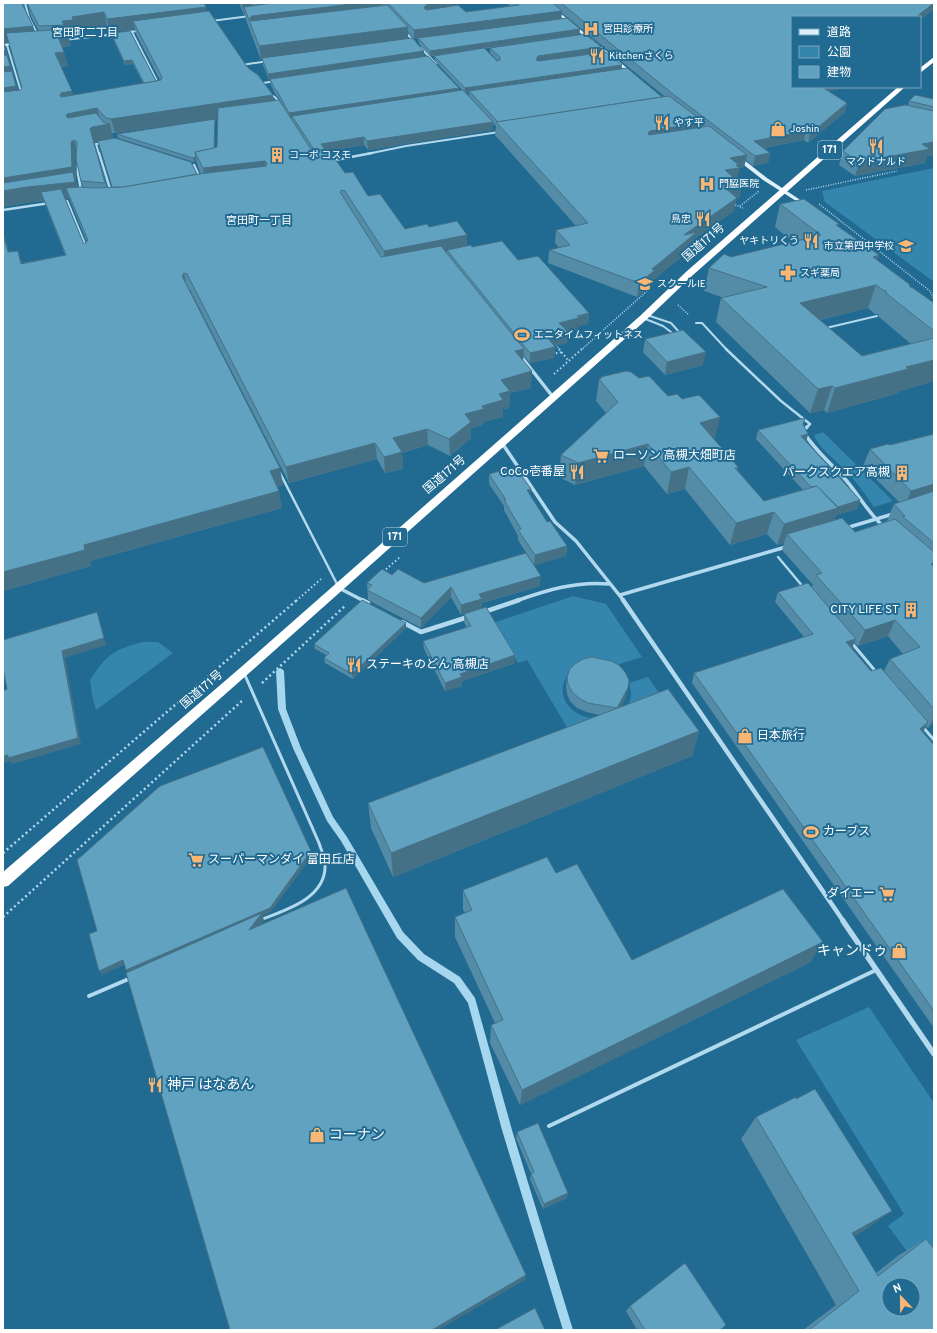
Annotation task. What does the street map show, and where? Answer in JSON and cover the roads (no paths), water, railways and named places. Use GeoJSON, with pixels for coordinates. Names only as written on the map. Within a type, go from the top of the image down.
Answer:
{"type":"FeatureCollection","features":[{"type":"Feature","properties":{"kind":"highway"},"geometry":{"type":"LineString","coordinates":[[921,70],[934,59]]}},
{"type":"Feature","properties":{"kind":"highway","name":"国道171号"},"geometry":{"type":"LineString","coordinates":[[3,881],[339,588],[502,442],[645,317],[690,273],[879,111],[901,88]]}},
{"type":"Feature","properties":{"kind":"main road"},"geometry":{"type":"LineString","coordinates":[[546,3],[634,76]]}},
{"type":"Feature","properties":{"kind":"main road"},"geometry":{"type":"LineString","coordinates":[[5,45],[27,42]]}},
{"type":"Feature","properties":{"kind":"main road"},"geometry":{"type":"LineString","coordinates":[[734,155],[765,179],[810,208]]}},
{"type":"Feature","properties":{"kind":"street"},"geometry":{"type":"LineString","coordinates":[[25,3],[29,18],[41,41]]}},
{"type":"Feature","properties":{"kind":"street"},"geometry":{"type":"LineString","coordinates":[[208,15],[216,27]]}},
{"type":"Feature","properties":{"kind":"street"},"geometry":{"type":"LineString","coordinates":[[205,22],[250,16]]}},
{"type":"Feature","properties":{"kind":"street"},"geometry":{"type":"LineString","coordinates":[[560,22],[567,21]]}},
{"type":"Feature","properties":{"kind":"street"},"geometry":{"type":"LineString","coordinates":[[62,41],[147,30]]}},
{"type":"Feature","properties":{"kind":"street"},"geometry":{"type":"LineString","coordinates":[[404,31],[441,70]]}},
{"type":"Feature","properties":{"kind":"street"},"geometry":{"type":"LineString","coordinates":[[132,32],[162,92]]}},
{"type":"Feature","properties":{"kind":"street"},"geometry":{"type":"LineString","coordinates":[[578,37],[586,36]]}},
{"type":"Feature","properties":{"kind":"street"},"geometry":{"type":"LineString","coordinates":[[407,43],[422,40]]}},
{"type":"Feature","properties":{"kind":"street"},"geometry":{"type":"LineString","coordinates":[[5,45],[24,102]]}},
{"type":"Feature","properties":{"kind":"street"},"geometry":{"type":"LineString","coordinates":[[599,55],[607,54]]}},
{"type":"Feature","properties":{"kind":"street"},"geometry":{"type":"LineString","coordinates":[[423,60],[439,58]]}},
{"type":"Feature","properties":{"kind":"street"},"geometry":{"type":"LineString","coordinates":[[246,70],[242,65],[274,60]]}},
{"type":"Feature","properties":{"kind":"street"},"geometry":{"type":"LineString","coordinates":[[8,67],[13,66]]}},
{"type":"Feature","properties":{"kind":"street"},"geometry":{"type":"LineString","coordinates":[[621,72],[629,71]]}},
{"type":"Feature","properties":{"kind":"street"},"geometry":{"type":"LineString","coordinates":[[252,80],[276,98],[279,105]]}},
{"type":"Feature","properties":{"kind":"street"},"geometry":{"type":"LineString","coordinates":[[258,84],[281,80]]}},
{"type":"Feature","properties":{"kind":"street"},"geometry":{"type":"LineString","coordinates":[[11,83],[18,82]]}},
{"type":"Feature","properties":{"kind":"street"},"geometry":{"type":"LineString","coordinates":[[493,127],[498,132]]}},
{"type":"Feature","properties":{"kind":"street"},"geometry":{"type":"LineString","coordinates":[[323,163],[406,146],[506,131]]}},
{"type":"Feature","properties":{"kind":"street"},"geometry":{"type":"LineString","coordinates":[[110,142],[96,144],[111,193]]}},
{"type":"Feature","properties":{"kind":"street"},"geometry":{"type":"LineString","coordinates":[[78,157],[78,174],[82,191]]}},
{"type":"Feature","properties":{"kind":"street"},"geometry":{"type":"LineString","coordinates":[[187,163],[194,166],[202,164]]}},
{"type":"Feature","properties":{"kind":"street"},"geometry":{"type":"LineString","coordinates":[[194,166],[201,179]]}},
{"type":"Feature","properties":{"kind":"street"},"geometry":{"type":"LineString","coordinates":[[72,185],[80,184]]}},
{"type":"Feature","properties":{"kind":"street"},"geometry":{"type":"LineString","coordinates":[[60,202],[72,200]]}},
{"type":"Feature","properties":{"kind":"street"},"geometry":{"type":"LineString","coordinates":[[67,201],[87,250]]}},
{"type":"Feature","properties":{"kind":"street"},"geometry":{"type":"LineString","coordinates":[[3,210],[53,203]]}},
{"type":"Feature","properties":{"kind":"street"},"geometry":{"type":"LineString","coordinates":[[515,349],[553,398]]}},
{"type":"Feature","properties":{"kind":"street"},"geometry":{"type":"LineString","coordinates":[[807,427],[802,431],[811,446],[845,479],[875,520],[886,529]]}},
{"type":"Feature","properties":{"kind":"street"},"geometry":{"type":"LineString","coordinates":[[502,442],[555,522],[576,541],[620,596],[934,1054]]}},
{"type":"Feature","properties":{"kind":"street"},"geometry":{"type":"LineString","coordinates":[[838,531],[897,513]]}},
{"type":"Feature","properties":{"kind":"street"},"geometry":{"type":"LineString","coordinates":[[620,596],[794,545]]}},
{"type":"Feature","properties":{"kind":"street"},"geometry":{"type":"LineString","coordinates":[[395,618],[421,632],[550,590],[598,582],[610,584]]}},
{"type":"Feature","properties":{"kind":"street"},"geometry":{"type":"LineString","coordinates":[[339,588],[375,607]]}},
{"type":"Feature","properties":{"kind":"lane"},"geometry":{"type":"LineString","coordinates":[[820,330],[877,316]]}},
{"type":"Feature","properties":{"kind":"lane"},"geometry":{"type":"LineString","coordinates":[[645,317],[671,324],[685,338]]}},
{"type":"Feature","properties":{"kind":"lane"},"geometry":{"type":"LineString","coordinates":[[645,317],[663,326],[680,338]]}},
{"type":"Feature","properties":{"kind":"lane"},"geometry":{"type":"LineString","coordinates":[[696,323],[702,323],[715,338],[780,401],[810,424],[807,427]]}},
{"type":"Feature","properties":{"kind":"lane"},"geometry":{"type":"LineString","coordinates":[[280,472],[339,588]]}},
{"type":"Feature","properties":{"kind":"lane"},"geometry":{"type":"LineString","coordinates":[[778,557],[808,593]]}},
{"type":"Feature","properties":{"kind":"lane"},"geometry":{"type":"LineString","coordinates":[[848,640],[878,675]]}},
{"type":"Feature","properties":{"kind":"lane"},"geometry":{"type":"LineString","coordinates":[[244,671],[319,843],[325,864],[325,871],[319,888],[304,900],[256,922]]}},
{"type":"Feature","properties":{"kind":"lane"},"geometry":{"type":"LineString","coordinates":[[919,722],[934,740]]}},
{"type":"Feature","properties":{"kind":"lane"},"geometry":{"type":"LineString","coordinates":[[549,1126],[877,970]]}},
{"type":"Feature","properties":{"kind":"lane"},"geometry":{"type":"LineString","coordinates":[[90,996],[139,974]]}},
{"type":"Feature","properties":{"kind":"waterway"},"geometry":{"type":"LineString","coordinates":[[280,671],[282,709],[297,748],[330,819],[344,839],[400,935],[421,957],[457,980],[472,1001],[507,1130],[568,1330]]}},
{"type":"Feature","properties":{"kind":"place","name":"宮田診療所"},"geometry":{"type":"Point","coordinates":[591,29]}},
{"type":"Feature","properties":{"kind":"place","name":"Kitchenさくら"},"geometry":{"type":"Point","coordinates":[597,56]}},
{"type":"Feature","properties":{"kind":"place","name":"やす平"},"geometry":{"type":"Point","coordinates":[662,123]}},
{"type":"Feature","properties":{"kind":"place","name":"Joshin"},"geometry":{"type":"Point","coordinates":[778,129]}},
{"type":"Feature","properties":{"kind":"place","name":"マクドナルド"},"geometry":{"type":"Point","coordinates":[876,146]}},
{"type":"Feature","properties":{"kind":"place","name":"コーポ コスモ"},"geometry":{"type":"Point","coordinates":[277,155]}},
{"type":"Feature","properties":{"kind":"place","name":"門脇医院"},"geometry":{"type":"Point","coordinates":[707,184]}},
{"type":"Feature","properties":{"kind":"place","name":"鳥忠"},"geometry":{"type":"Point","coordinates":[703,219]}},
{"type":"Feature","properties":{"kind":"place","name":"ヤキトリくう"},"geometry":{"type":"Point","coordinates":[811,241]}},
{"type":"Feature","properties":{"kind":"place","name":"市立第四中学校"},"geometry":{"type":"Point","coordinates":[906,246]}},
{"type":"Feature","properties":{"kind":"place","name":"スギ薬局"},"geometry":{"type":"Point","coordinates":[788,273]}},
{"type":"Feature","properties":{"kind":"place","name":"スクールIE"},"geometry":{"type":"Point","coordinates":[645,284]}},
{"type":"Feature","properties":{"kind":"place","name":"エニタイムフィットネス"},"geometry":{"type":"Point","coordinates":[522,335]}},
{"type":"Feature","properties":{"kind":"place","name":"ローソン 高槻大畑町店"},"geometry":{"type":"Point","coordinates":[601,456]}},
{"type":"Feature","properties":{"kind":"place","name":"CoCo壱番屋"},"geometry":{"type":"Point","coordinates":[577,472]}},
{"type":"Feature","properties":{"kind":"place","name":"パークスクエア高槻"},"geometry":{"type":"Point","coordinates":[902,473]}},
{"type":"Feature","properties":{"kind":"place","name":"CITY LIFE ST"},"geometry":{"type":"Point","coordinates":[911,610]}},
{"type":"Feature","properties":{"kind":"place","name":"ステーキのどん 高槻店"},"geometry":{"type":"Point","coordinates":[354,665]}},
{"type":"Feature","properties":{"kind":"place","name":"日本旅行"},"geometry":{"type":"Point","coordinates":[745,736]}},
{"type":"Feature","properties":{"kind":"place","name":"カーブス"},"geometry":{"type":"Point","coordinates":[811,832]}},
{"type":"Feature","properties":{"kind":"place","name":"スーパーマンダイ 富田丘店"},"geometry":{"type":"Point","coordinates":[196,860]}},
{"type":"Feature","properties":{"kind":"place","name":"ダイエー"},"geometry":{"type":"Point","coordinates":[887,894]}},
{"type":"Feature","properties":{"kind":"place","name":"キャンドゥ"},"geometry":{"type":"Point","coordinates":[899,951]}},
{"type":"Feature","properties":{"kind":"place","name":"神戸 はなあん"},"geometry":{"type":"Point","coordinates":[155,1085]}},
{"type":"Feature","properties":{"kind":"place","name":"コーナン"},"geometry":{"type":"Point","coordinates":[317,1135]}},
{"type":"Feature","properties":{"kind":"district","name":"宮田町二丁目"},"geometry":{"type":"Point","coordinates":[85,33]}},
{"type":"Feature","properties":{"kind":"district","name":"宮田町一丁目"},"geometry":{"type":"Point","coordinates":[259,221]}}]}
